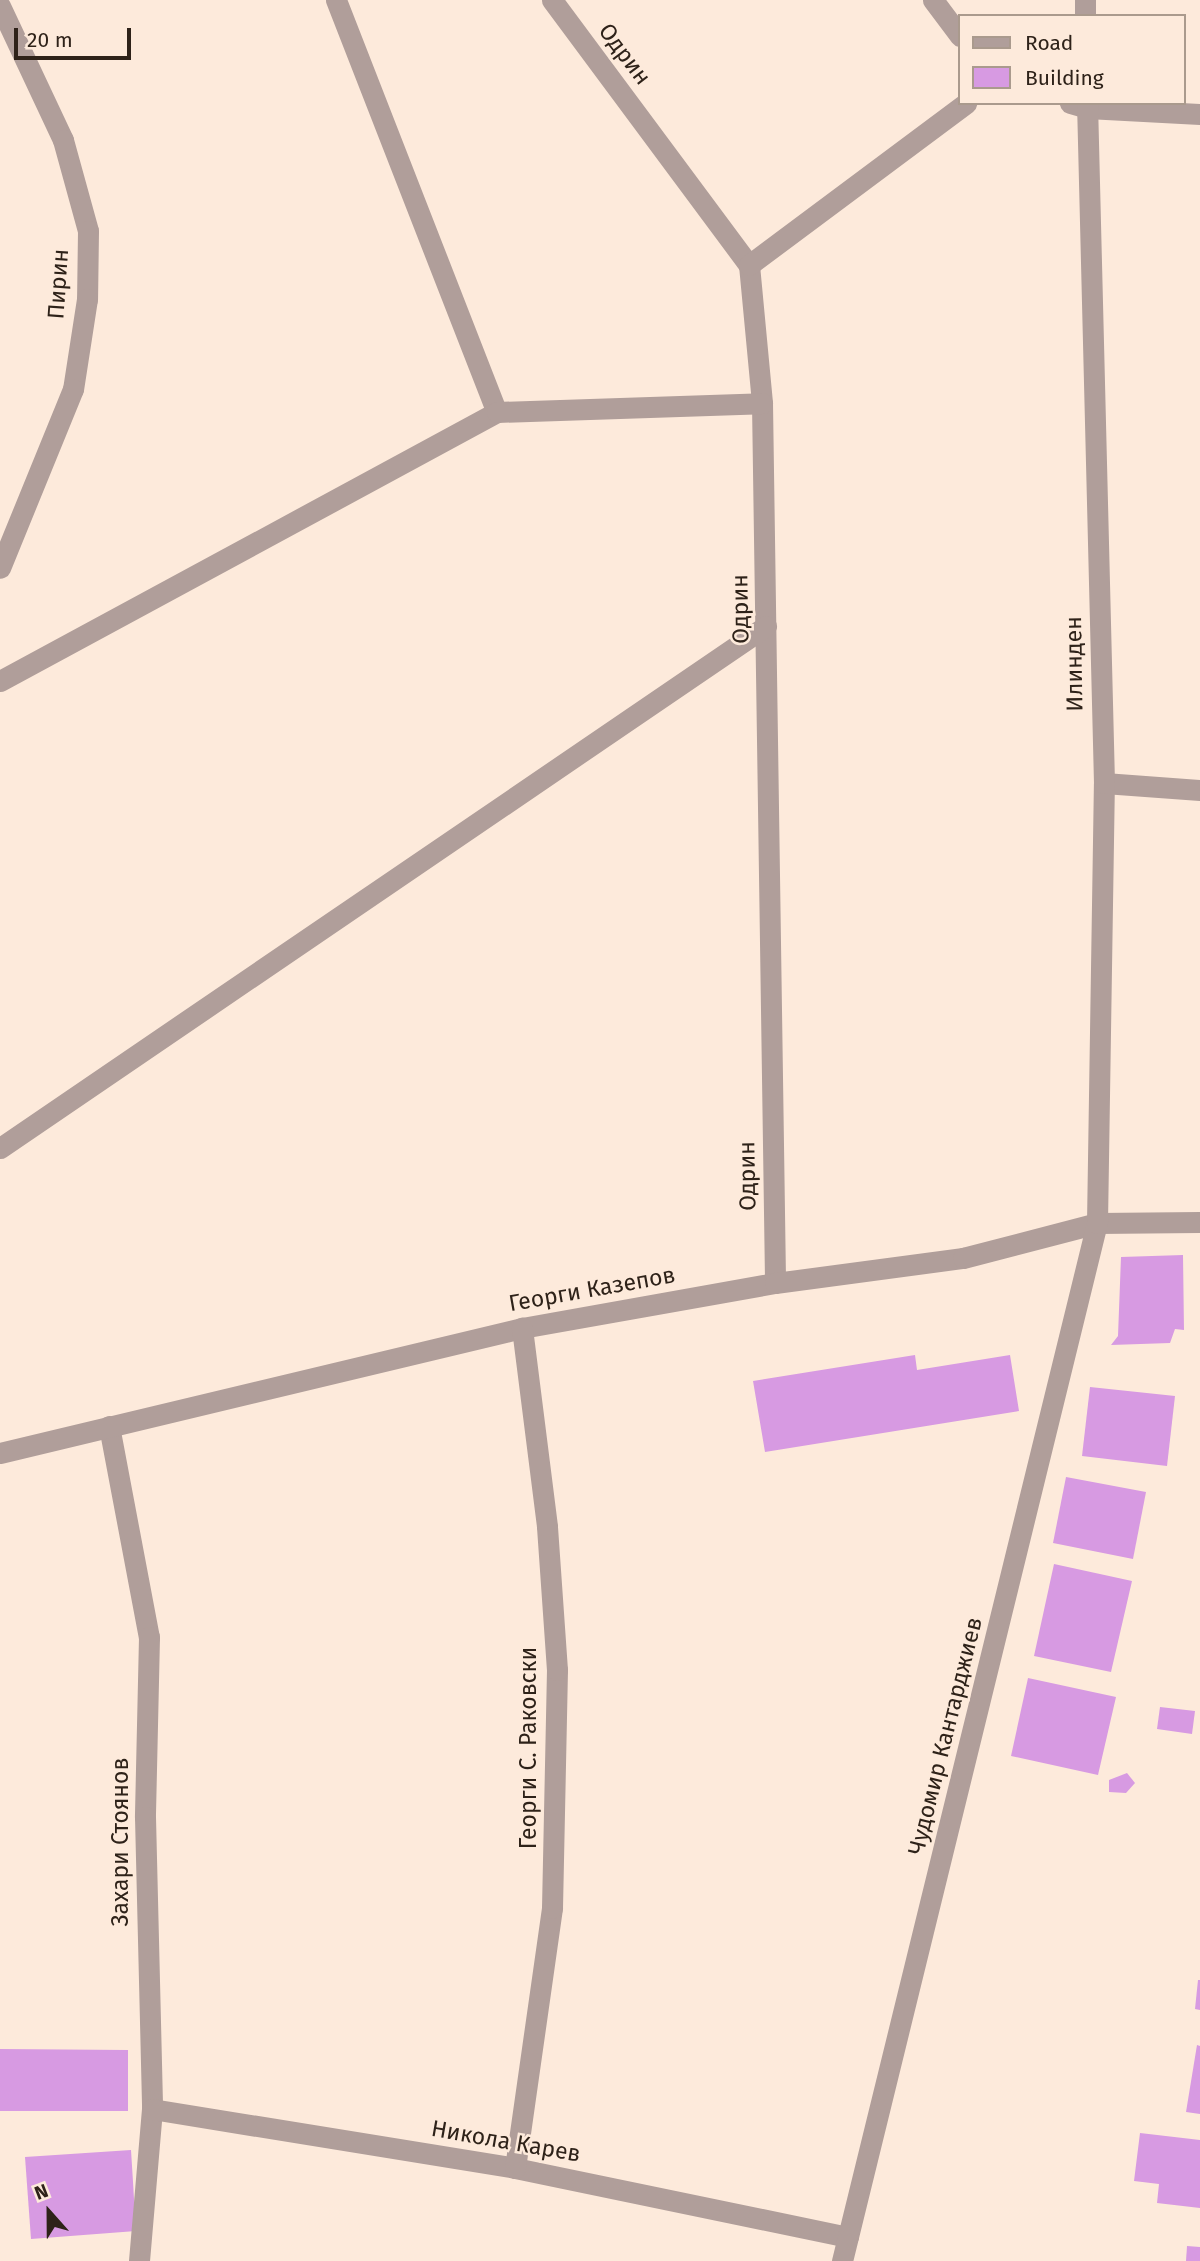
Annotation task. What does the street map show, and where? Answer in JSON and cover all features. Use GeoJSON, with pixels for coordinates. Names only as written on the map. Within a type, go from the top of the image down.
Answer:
{"type":"FeatureCollection","features":[{"type":"Feature","properties":{"kind":"street"},"geometry":{"type":"LineString","coordinates":[[336,0],[497,412]]}},
{"type":"Feature","properties":{"kind":"street","name":"Одрин"},"geometry":{"type":"LineString","coordinates":[[552,0],[749,265],[762,403],[775,1283]]}},
{"type":"Feature","properties":{"kind":"street"},"geometry":{"type":"LineString","coordinates":[[933,0],[958,33]]}},
{"type":"Feature","properties":{"kind":"street","name":"Пирин"},"geometry":{"type":"LineString","coordinates":[[0,6],[63,140],[88,231],[87,299],[72,389],[0,568]]}},
{"type":"Feature","properties":{"kind":"street"},"geometry":{"type":"LineString","coordinates":[[749,265],[963,105]]}},
{"type":"Feature","properties":{"kind":"street"},"geometry":{"type":"LineString","coordinates":[[1081,105],[1200,114]]}},
{"type":"Feature","properties":{"kind":"street","name":"Илинден"},"geometry":{"type":"LineString","coordinates":[[1081,105],[1104,783],[1097,1223]]}},
{"type":"Feature","properties":{"kind":"street"},"geometry":{"type":"LineString","coordinates":[[0,681],[497,412],[762,403]]}},
{"type":"Feature","properties":{"kind":"street"},"geometry":{"type":"LineString","coordinates":[[0,1147],[766,626]]}},
{"type":"Feature","properties":{"kind":"street"},"geometry":{"type":"LineString","coordinates":[[1104,783],[1200,790]]}},
{"type":"Feature","properties":{"kind":"street","name":"Георги Казепов"},"geometry":{"type":"LineString","coordinates":[[0,1453],[522,1328],[775,1283],[963,1258],[1097,1223],[1200,1222]]}},
{"type":"Feature","properties":{"kind":"street","name":"Чудомир Кантарджиев"},"geometry":{"type":"LineString","coordinates":[[842,2261],[1097,1223]]}},
{"type":"Feature","properties":{"kind":"street","name":"Георги С. Раковски"},"geometry":{"type":"LineString","coordinates":[[515,2168],[552,1908],[557,1670],[547,1526],[522,1328]]}},
{"type":"Feature","properties":{"kind":"street","name":"Захари Стоянов"},"geometry":{"type":"LineString","coordinates":[[109,1426],[149,1637],[145,1845],[152,2109],[139,2261]]}},
{"type":"Feature","properties":{"kind":"street","name":"Никола Карев"},"geometry":{"type":"LineString","coordinates":[[152,2109],[515,2168],[848,2237]]}},
{"type":"Feature","properties":{"kind":"building"},"geometry":{"type":"Polygon","coordinates":[[[1183,1255],[1184,1330],[1175,1329],[1170,1343],[1111,1345],[1118,1336],[1121,1257],[1183,1255]]]}},
{"type":"Feature","properties":{"kind":"building"},"geometry":{"type":"Polygon","coordinates":[[[915,1355],[917,1370],[1010,1355],[1019,1411],[765,1452],[753,1381],[915,1355]]]}},
{"type":"Feature","properties":{"kind":"building"},"geometry":{"type":"Polygon","coordinates":[[[1090,1387],[1175,1396],[1167,1466],[1082,1456],[1090,1387]]]}},
{"type":"Feature","properties":{"kind":"building"},"geometry":{"type":"Polygon","coordinates":[[[1066,1477],[1146,1492],[1133,1559],[1053,1543],[1066,1477]]]}},
{"type":"Feature","properties":{"kind":"building"},"geometry":{"type":"Polygon","coordinates":[[[1054,1564],[1132,1581],[1111,1672],[1034,1656],[1054,1564]]]}},
{"type":"Feature","properties":{"kind":"building"},"geometry":{"type":"Polygon","coordinates":[[[1028,1678],[1116,1697],[1098,1775],[1011,1756],[1028,1678]]]}},
{"type":"Feature","properties":{"kind":"building"},"geometry":{"type":"Polygon","coordinates":[[[1160,1707],[1195,1711],[1192,1734],[1157,1729],[1160,1707]]]}},
{"type":"Feature","properties":{"kind":"building"},"geometry":{"type":"Polygon","coordinates":[[[1127,1773],[1135,1783],[1126,1793],[1109,1792],[1109,1780],[1127,1773]]]}},
{"type":"Feature","properties":{"kind":"building"},"geometry":{"type":"Polygon","coordinates":[[[1200,1980],[1200,2010],[1195,2009],[1200,1980]]]}},
{"type":"Feature","properties":{"kind":"building"},"geometry":{"type":"Polygon","coordinates":[[[1197,2045],[1200,2046],[1200,2114],[1186,2112],[1197,2045]]]}},
{"type":"Feature","properties":{"kind":"building"},"geometry":{"type":"Polygon","coordinates":[[[0,2049],[128,2050],[128,2111],[0,2111],[0,2049]]]}},
{"type":"Feature","properties":{"kind":"building"},"geometry":{"type":"Polygon","coordinates":[[[1140,2133],[1200,2140],[1200,2208],[1157,2203],[1159,2184],[1134,2181],[1140,2133]]]}},
{"type":"Feature","properties":{"kind":"building"},"geometry":{"type":"Polygon","coordinates":[[[131,2150],[136,2231],[31,2239],[25,2157],[131,2150]]]}},
{"type":"Feature","properties":{"kind":"building"},"geometry":{"type":"Polygon","coordinates":[[[1187,2246],[1200,2247],[1200,2261],[1186,2261],[1187,2246]]]}}]}
